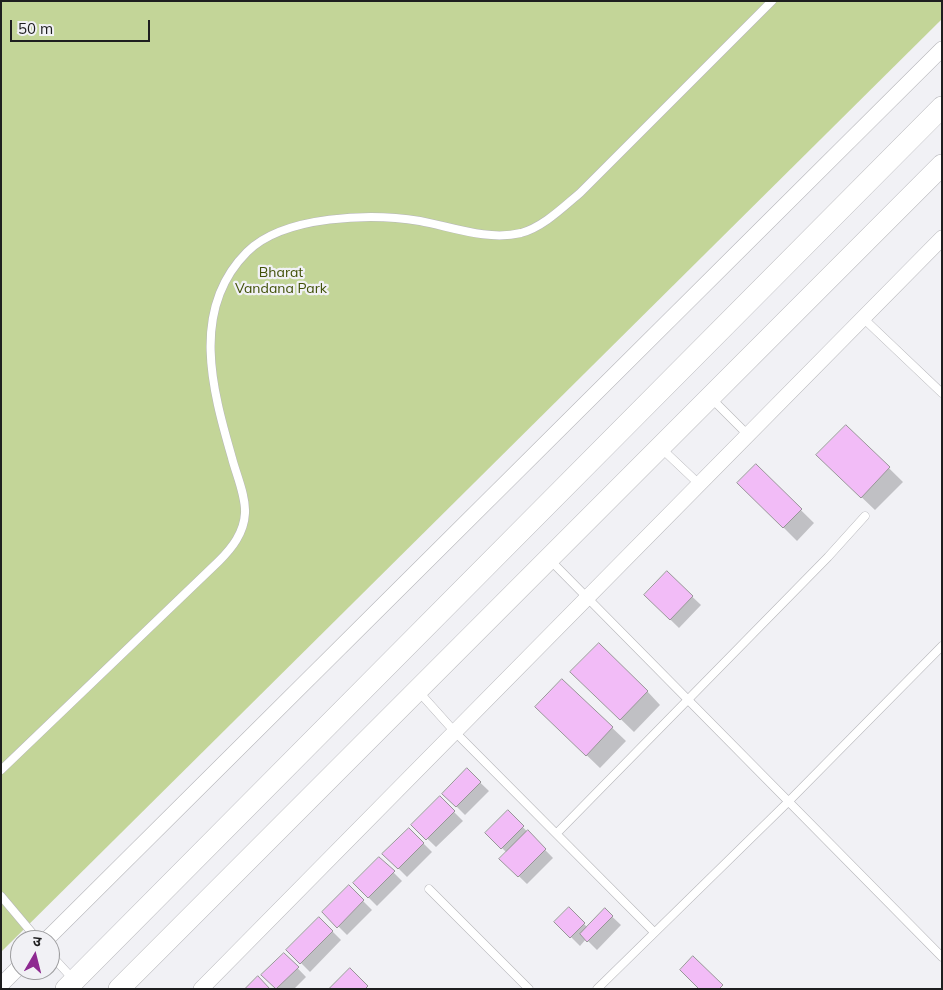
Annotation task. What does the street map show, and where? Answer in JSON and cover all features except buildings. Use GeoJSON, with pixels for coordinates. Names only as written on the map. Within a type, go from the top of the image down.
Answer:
{"type":"FeatureCollection","features":[{"type":"Feature","properties":{"kind":"street"},"geometry":{"type":"LineString","coordinates":[[56,930],[942,49]]}},
{"type":"Feature","properties":{"kind":"street"},"geometry":{"type":"LineString","coordinates":[[70,985],[942,107]]}},
{"type":"Feature","properties":{"kind":"street"},"geometry":{"type":"LineString","coordinates":[[119,989],[942,165]]}},
{"type":"Feature","properties":{"kind":"street"},"geometry":{"type":"LineString","coordinates":[[201,989],[698,483],[942,238]]}},
{"type":"Feature","properties":{"kind":"street"},"geometry":{"type":"LineString","coordinates":[[1,985],[10,976]]}},
{"type":"Feature","properties":{"kind":"lane"},"geometry":{"type":"LineString","coordinates":[[1,770],[219,562],[233,547],[241,532],[245,512],[219,414],[211,371],[210,337],[218,296],[230,272],[248,250],[276,233],[320,221],[362,216],[418,221],[495,236],[521,232],[546,221],[580,193],[772,1]]}},
{"type":"Feature","properties":{"kind":"lane"},"geometry":{"type":"LineString","coordinates":[[863,318],[942,393]]}},
{"type":"Feature","properties":{"kind":"lane"},"geometry":{"type":"LineString","coordinates":[[710,396],[747,434]]}},
{"type":"Feature","properties":{"kind":"lane"},"geometry":{"type":"LineString","coordinates":[[660,447],[698,483]]}},
{"type":"Feature","properties":{"kind":"lane"},"geometry":{"type":"LineString","coordinates":[[557,833],[828,557],[865,516]]}},
{"type":"Feature","properties":{"kind":"lane"},"geometry":{"type":"LineString","coordinates":[[548,558],[942,957]]}},
{"type":"Feature","properties":{"kind":"lane"},"geometry":{"type":"LineString","coordinates":[[596,989],[653,931],[788,802],[942,646]]}},
{"type":"Feature","properties":{"kind":"lane"},"geometry":{"type":"LineString","coordinates":[[417,690],[454,732],[653,931]]}},
{"type":"Feature","properties":{"kind":"lane"},"geometry":{"type":"LineString","coordinates":[[429,890],[529,989]]}},
{"type":"Feature","properties":{"kind":"lane"},"geometry":{"type":"LineString","coordinates":[[4,898],[30,930]]}},
{"type":"Feature","properties":{"kind":"lane"},"geometry":{"type":"LineString","coordinates":[[60,970],[70,985]]}},
{"type":"Feature","properties":{"kind":"green space","name":"Bharat Vandana Park"},"geometry":{"type":"Polygon","coordinates":[[[1,1],[942,1],[942,19],[23,930],[10,930],[10,943],[1,952],[1,1]]]}}]}
